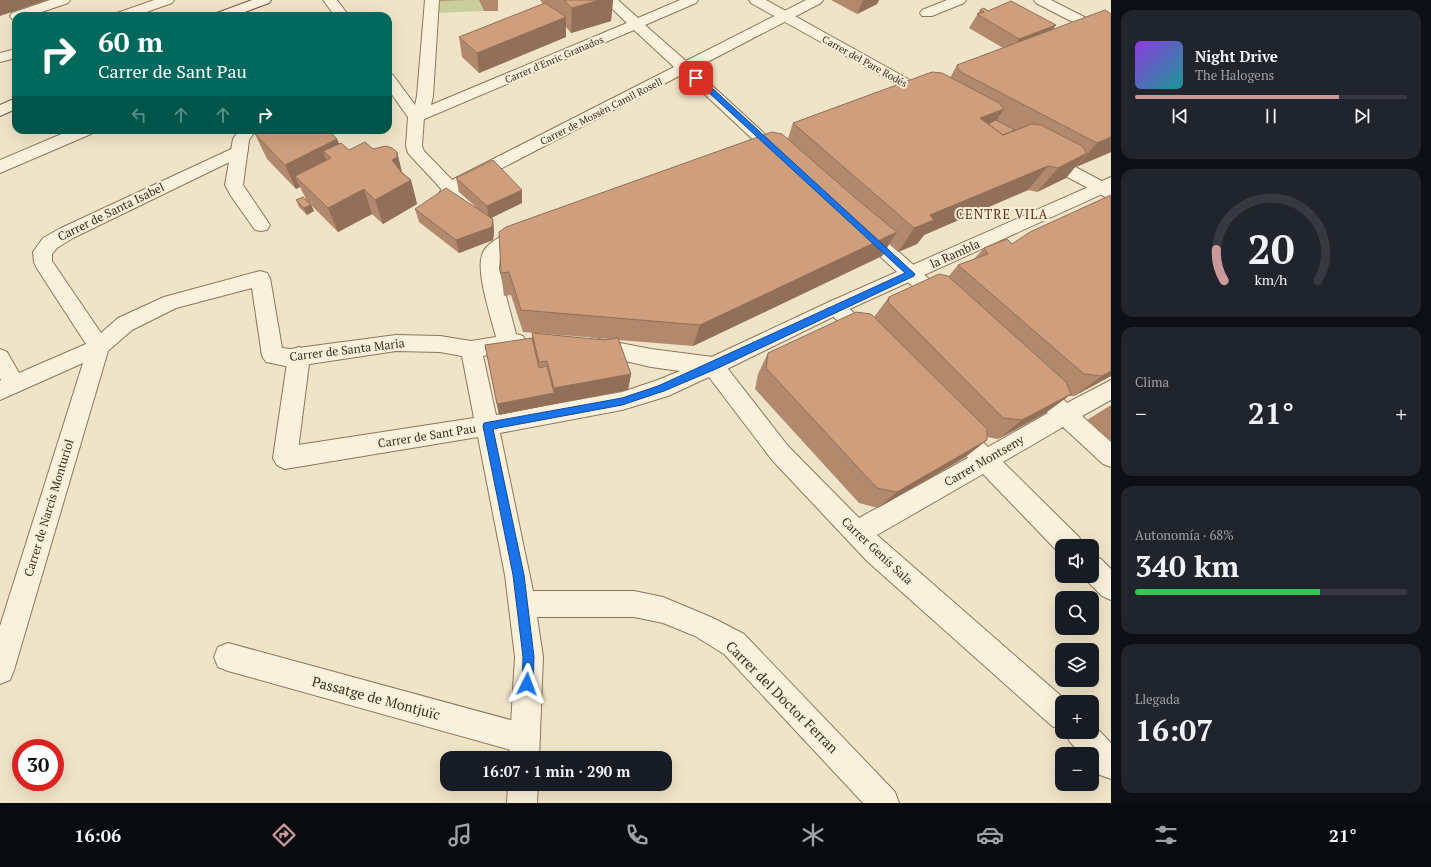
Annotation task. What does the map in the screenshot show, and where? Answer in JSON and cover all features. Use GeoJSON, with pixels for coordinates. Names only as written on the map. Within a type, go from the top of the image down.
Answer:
{"type":"FeatureCollection","features":[{"type":"Feature","properties":{"kind":"street"},"geometry":{"type":"LineString","coordinates":[[28,12],[63,0]]}},
{"type":"Feature","properties":{"kind":"street"},"geometry":{"type":"LineString","coordinates":[[133,12],[167,0]]}},
{"type":"Feature","properties":{"kind":"street"},"geometry":{"type":"LineString","coordinates":[[244,12],[264,0]]}},
{"type":"Feature","properties":{"kind":"street"},"geometry":{"type":"LineString","coordinates":[[330,0],[339,12]]}},
{"type":"Feature","properties":{"kind":"street"},"geometry":{"type":"LineString","coordinates":[[432,0],[426,96],[416,117],[414,146],[416,153],[450,188],[448,194],[495,232],[542,229]]}},
{"type":"Feature","properties":{"kind":"street"},"geometry":{"type":"LineString","coordinates":[[610,0],[795,169]]}},
{"type":"Feature","properties":{"kind":"street","name":"Carrer d'Enric Granados"},"geometry":{"type":"LineString","coordinates":[[416,117],[525,72],[691,0]]}},
{"type":"Feature","properties":{"kind":"street","name":"Carrer del Pare Rodés"},"geometry":{"type":"LineString","coordinates":[[756,0],[941,103]]}},
{"type":"Feature","properties":{"kind":"street","name":"Carrer de Mossèn Camil Rosell"},"geometry":{"type":"LineString","coordinates":[[450,188],[816,0]]}},
{"type":"Feature","properties":{"kind":"street"},"geometry":{"type":"LineString","coordinates":[[927,13],[959,0]]}},
{"type":"Feature","properties":{"kind":"street"},"geometry":{"type":"LineString","coordinates":[[1040,0],[1093,27]]}},
{"type":"Feature","properties":{"kind":"street"},"geometry":{"type":"LineString","coordinates":[[1073,35],[1108,22]]}},
{"type":"Feature","properties":{"kind":"street"},"geometry":{"type":"LineString","coordinates":[[0,58],[12,54]]}},
{"type":"Feature","properties":{"kind":"street"},"geometry":{"type":"LineString","coordinates":[[392,84],[416,117]]}},
{"type":"Feature","properties":{"kind":"street"},"geometry":{"type":"LineString","coordinates":[[906,98],[936,87]]}},
{"type":"Feature","properties":{"kind":"street"},"geometry":{"type":"LineString","coordinates":[[0,111],[12,105]]}},
{"type":"Feature","properties":{"kind":"street"},"geometry":{"type":"LineString","coordinates":[[0,167],[76,134]]}},
{"type":"Feature","properties":{"kind":"street"},"geometry":{"type":"LineString","coordinates":[[245,134],[241,139],[234,185],[237,192],[261,225]]}},
{"type":"Feature","properties":{"kind":"street","name":"Carrer de Santa Isabel"},"geometry":{"type":"LineString","coordinates":[[98,347],[43,262],[42,252],[50,243],[67,233],[240,150]]}},
{"type":"Feature","properties":{"kind":"street"},"geometry":{"type":"LineString","coordinates":[[1030,150],[1108,188]]}},
{"type":"Feature","properties":{"kind":"street","name":"la Rambla"},"geometry":{"type":"LineString","coordinates":[[713,366],[911,274],[1108,188]]}},
{"type":"Feature","properties":{"kind":"street"},"geometry":{"type":"LineString","coordinates":[[853,221],[956,315]]}},
{"type":"Feature","properties":{"kind":"street"},"geometry":{"type":"LineString","coordinates":[[495,232],[489,269],[508,343]]}},
{"type":"Feature","properties":{"kind":"street","name":"Carrer de Santa Maria"},"geometry":{"type":"LineString","coordinates":[[98,347],[125,324],[171,302],[260,278],[273,356],[290,358],[396,343],[440,344],[472,349],[508,343],[533,341]]}},
{"type":"Feature","properties":{"kind":"street"},"geometry":{"type":"LineString","coordinates":[[836,308],[880,353]]}},
{"type":"Feature","properties":{"kind":"street"},"geometry":{"type":"LineString","coordinates":[[578,344],[606,348],[651,358],[713,366]]}},
{"type":"Feature","properties":{"kind":"street"},"geometry":{"type":"LineString","coordinates":[[0,358],[8,388],[98,347]]}},
{"type":"Feature","properties":{"kind":"street","name":"Carrer de Narcís Monturiol"},"geometry":{"type":"LineString","coordinates":[[0,670],[98,347]]}},
{"type":"Feature","properties":{"kind":"street"},"geometry":{"type":"LineString","coordinates":[[472,349],[518,575],[529,657],[524,748]]}},
{"type":"Feature","properties":{"kind":"street","name":"Carrer de Sant Pau"},"geometry":{"type":"LineString","coordinates":[[299,356],[286,458],[487,426],[622,401],[660,389],[713,366]]}},
{"type":"Feature","properties":{"kind":"street"},"geometry":{"type":"LineString","coordinates":[[651,358],[658,366],[662,377],[660,389]]}},
{"type":"Feature","properties":{"kind":"street","name":"Carrer Genís Sala"},"geometry":{"type":"LineString","coordinates":[[713,366],[780,453],[857,533],[876,552],[1055,710]]}},
{"type":"Feature","properties":{"kind":"street"},"geometry":{"type":"LineString","coordinates":[[1019,373],[1111,457]]}},
{"type":"Feature","properties":{"kind":"street","name":"Carrer Montseny"},"geometry":{"type":"LineString","coordinates":[[857,533],[1064,414],[1111,389]]}},
{"type":"Feature","properties":{"kind":"street"},"geometry":{"type":"LineString","coordinates":[[941,415],[1063,539]]}},
{"type":"Feature","properties":{"kind":"street"},"geometry":{"type":"LineString","coordinates":[[1099,575],[1111,587]]}},
{"type":"Feature","properties":{"kind":"street","name":"Carrer del Doctor Ferran"},"geometry":{"type":"LineString","coordinates":[[522,604],[634,604],[663,610],[704,627],[734,644],[884,803]]}},
{"type":"Feature","properties":{"kind":"street","name":"Passatge de Montjuïc"},"geometry":{"type":"LineString","coordinates":[[228,657],[524,748]]}},
{"type":"Feature","properties":{"kind":"street"},"geometry":{"type":"LineString","coordinates":[[1087,739],[1111,764]]}},
{"type":"Feature","properties":{"kind":"street"},"geometry":{"type":"LineString","coordinates":[[522,803],[523,791]]}},
{"type":"Feature","properties":{"kind":"green space"},"geometry":{"type":"Polygon","coordinates":[[[479,0],[484,11],[438,13],[439,1],[479,0]]]}},
{"type":"Feature","properties":{"kind":"building"},"geometry":{"type":"Polygon","coordinates":[[[564,0],[600,0],[572,8],[564,0]]]}},
{"type":"Feature","properties":{"kind":"building"},"geometry":{"type":"Polygon","coordinates":[[[1011,1],[1056,25],[1019,39],[977,14],[984,12],[980,10],[984,8],[988,11],[1011,1]]]}},
{"type":"Feature","properties":{"kind":"building"},"geometry":{"type":"Polygon","coordinates":[[[545,3],[566,17],[477,53],[459,37],[545,3]]]}},
{"type":"Feature","properties":{"kind":"building"},"geometry":{"type":"Polygon","coordinates":[[[1105,10],[1111,14],[1111,137],[1097,143],[959,71],[957,65],[1105,10]]]}},
{"type":"Feature","properties":{"kind":"building"},"geometry":{"type":"Polygon","coordinates":[[[932,72],[942,73],[999,103],[1004,109],[980,118],[1003,135],[1032,124],[1041,125],[1082,146],[1087,153],[1058,168],[1048,166],[930,215],[934,220],[914,228],[793,123],[932,72]]]}},
{"type":"Feature","properties":{"kind":"building"},"geometry":{"type":"Polygon","coordinates":[[[996,120],[1015,130],[1003,135],[988,124],[996,120]]]}},
{"type":"Feature","properties":{"kind":"building"},"geometry":{"type":"Polygon","coordinates":[[[772,132],[782,134],[897,232],[700,325],[521,310],[509,272],[501,273],[499,232],[506,227],[772,132]]]}},
{"type":"Feature","properties":{"kind":"building"},"geometry":{"type":"Polygon","coordinates":[[[255,134],[332,134],[337,139],[285,165],[255,134]]]}},
{"type":"Feature","properties":{"kind":"building"},"geometry":{"type":"Polygon","coordinates":[[[365,142],[373,149],[386,146],[397,152],[397,157],[392,160],[402,173],[411,180],[375,200],[364,189],[328,208],[295,176],[331,158],[323,151],[341,143],[349,150],[365,142]]]}},
{"type":"Feature","properties":{"kind":"building"},"geometry":{"type":"Polygon","coordinates":[[[493,160],[522,190],[487,206],[456,178],[493,160]]]}},
{"type":"Feature","properties":{"kind":"building"},"geometry":{"type":"Polygon","coordinates":[[[446,188],[493,219],[492,227],[456,240],[415,209],[446,188]]]}},
{"type":"Feature","properties":{"kind":"building"},"geometry":{"type":"Polygon","coordinates":[[[1111,195],[1111,371],[1102,376],[1084,374],[958,265],[988,254],[984,248],[1007,239],[1012,244],[1030,232],[1111,195]]]}},
{"type":"Feature","properties":{"kind":"building"},"geometry":{"type":"Polygon","coordinates":[[[303,197],[311,205],[304,208],[296,200],[303,197]]]}},
{"type":"Feature","properties":{"kind":"building"},"geometry":{"type":"Polygon","coordinates":[[[939,274],[948,276],[1066,382],[1071,394],[1022,420],[1003,418],[888,302],[889,297],[939,274]]]}},
{"type":"Feature","properties":{"kind":"building"},"geometry":{"type":"Polygon","coordinates":[[[856,312],[871,314],[987,429],[987,440],[897,492],[877,488],[766,368],[768,353],[856,312]]]}},
{"type":"Feature","properties":{"kind":"building"},"geometry":{"type":"Polygon","coordinates":[[[532,333],[604,340],[618,338],[631,374],[554,388],[547,361],[539,362],[532,333]]]}},
{"type":"Feature","properties":{"kind":"building"},"geometry":{"type":"Polygon","coordinates":[[[532,338],[539,368],[547,366],[554,393],[497,404],[485,345],[532,338]]]}},
{"type":"Feature","properties":{"kind":"district","name":"CENTRE VILA"},"geometry":{"type":"Point","coordinates":[1002,214]}},
{"type":"Feature","properties":{"kind":"route"},"geometry":{"type":"LineString","coordinates":[[527,684],[529,657],[518,575],[487,426],[622,401],[660,389],[911,274],[696,78]]}}]}
